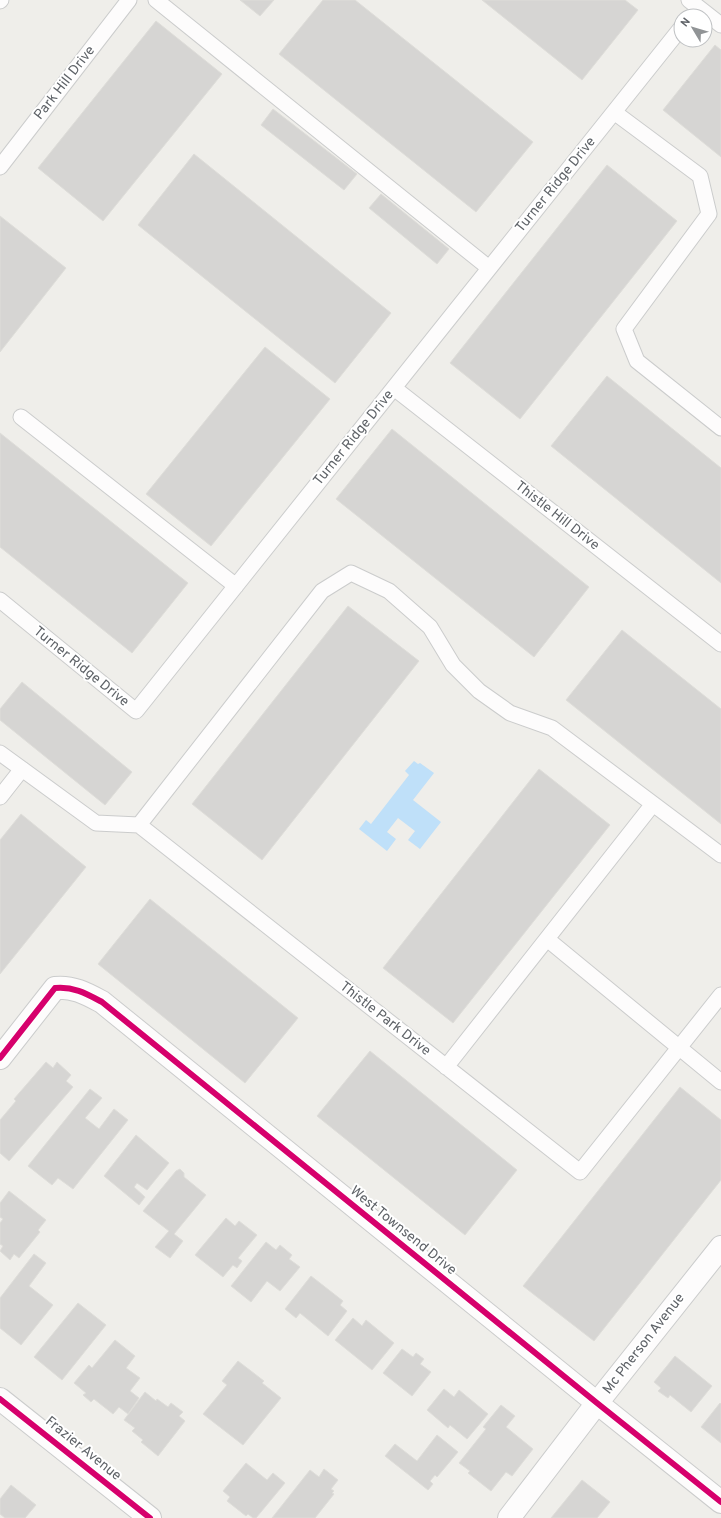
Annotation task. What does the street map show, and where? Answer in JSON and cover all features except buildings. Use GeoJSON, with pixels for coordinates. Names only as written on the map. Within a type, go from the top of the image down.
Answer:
{"type":"FeatureCollection","features":[{"type":"Feature","properties":{"kind":"street","name":"West Townsend Drive"},"geometry":{"type":"LineString","coordinates":[[0,1058],[56,988],[66,987],[83,992],[102,1002],[721,1502]]}},
{"type":"Feature","properties":{"kind":"street","name":"Mc Pherson Avenue"},"geometry":{"type":"LineString","coordinates":[[509,1518],[597,1403],[718,1258]]}},
{"type":"Feature","properties":{"kind":"street","name":"Frazier Avenue"},"geometry":{"type":"LineString","coordinates":[[0,1399],[150,1518]]}},
{"type":"Feature","properties":{"kind":"lane","name":"Park Hill Drive"},"geometry":{"type":"LineString","coordinates":[[0,167],[130,0]]}},
{"type":"Feature","properties":{"kind":"lane"},"geometry":{"type":"LineString","coordinates":[[156,0],[489,268]]}},
{"type":"Feature","properties":{"kind":"lane","name":"Turner Ridge Drive"},"geometry":{"type":"LineString","coordinates":[[0,600],[136,711],[673,38]]}},
{"type":"Feature","properties":{"kind":"lane"},"geometry":{"type":"LineString","coordinates":[[614,112],[700,176],[709,214],[624,329],[637,361],[721,428]]}},
{"type":"Feature","properties":{"kind":"lane","name":"Thistle Hill Drive"},"geometry":{"type":"LineString","coordinates":[[394,388],[721,644]]}},
{"type":"Feature","properties":{"kind":"lane"},"geometry":{"type":"LineString","coordinates":[[21,417],[236,586]]}},
{"type":"Feature","properties":{"kind":"lane"},"geometry":{"type":"LineString","coordinates":[[0,753],[96,823],[139,825],[322,591],[351,573],[388,591],[430,628],[453,665],[479,691],[510,713],[552,728],[721,855]]}},
{"type":"Feature","properties":{"kind":"lane"},"geometry":{"type":"LineString","coordinates":[[0,797],[22,769]]}},
{"type":"Feature","properties":{"kind":"lane"},"geometry":{"type":"LineString","coordinates":[[446,1067],[653,804]]}},
{"type":"Feature","properties":{"kind":"lane","name":"Thistle Park Drive"},"geometry":{"type":"LineString","coordinates":[[139,825],[580,1172],[721,995]]}},
{"type":"Feature","properties":{"kind":"lane"},"geometry":{"type":"LineString","coordinates":[[547,939],[721,1082]]}},
{"type":"Feature","properties":{"kind":"water"},"geometry":{"type":"Polygon","coordinates":[[[414,761],[418,764],[420,763],[434,773],[413,800],[441,822],[420,849],[408,840],[415,831],[398,818],[387,832],[396,839],[387,851],[359,829],[366,820],[371,824],[409,775],[405,771],[414,761]]]}},
{"type":"Feature","properties":{"kind":"cycle path"},"geometry":{"type":"LineString","coordinates":[[0,1058],[55,988],[74,989],[102,1002],[721,1502]]}},
{"type":"Feature","properties":{"kind":"cycle path"},"geometry":{"type":"LineString","coordinates":[[0,1399],[150,1518]]}}]}
